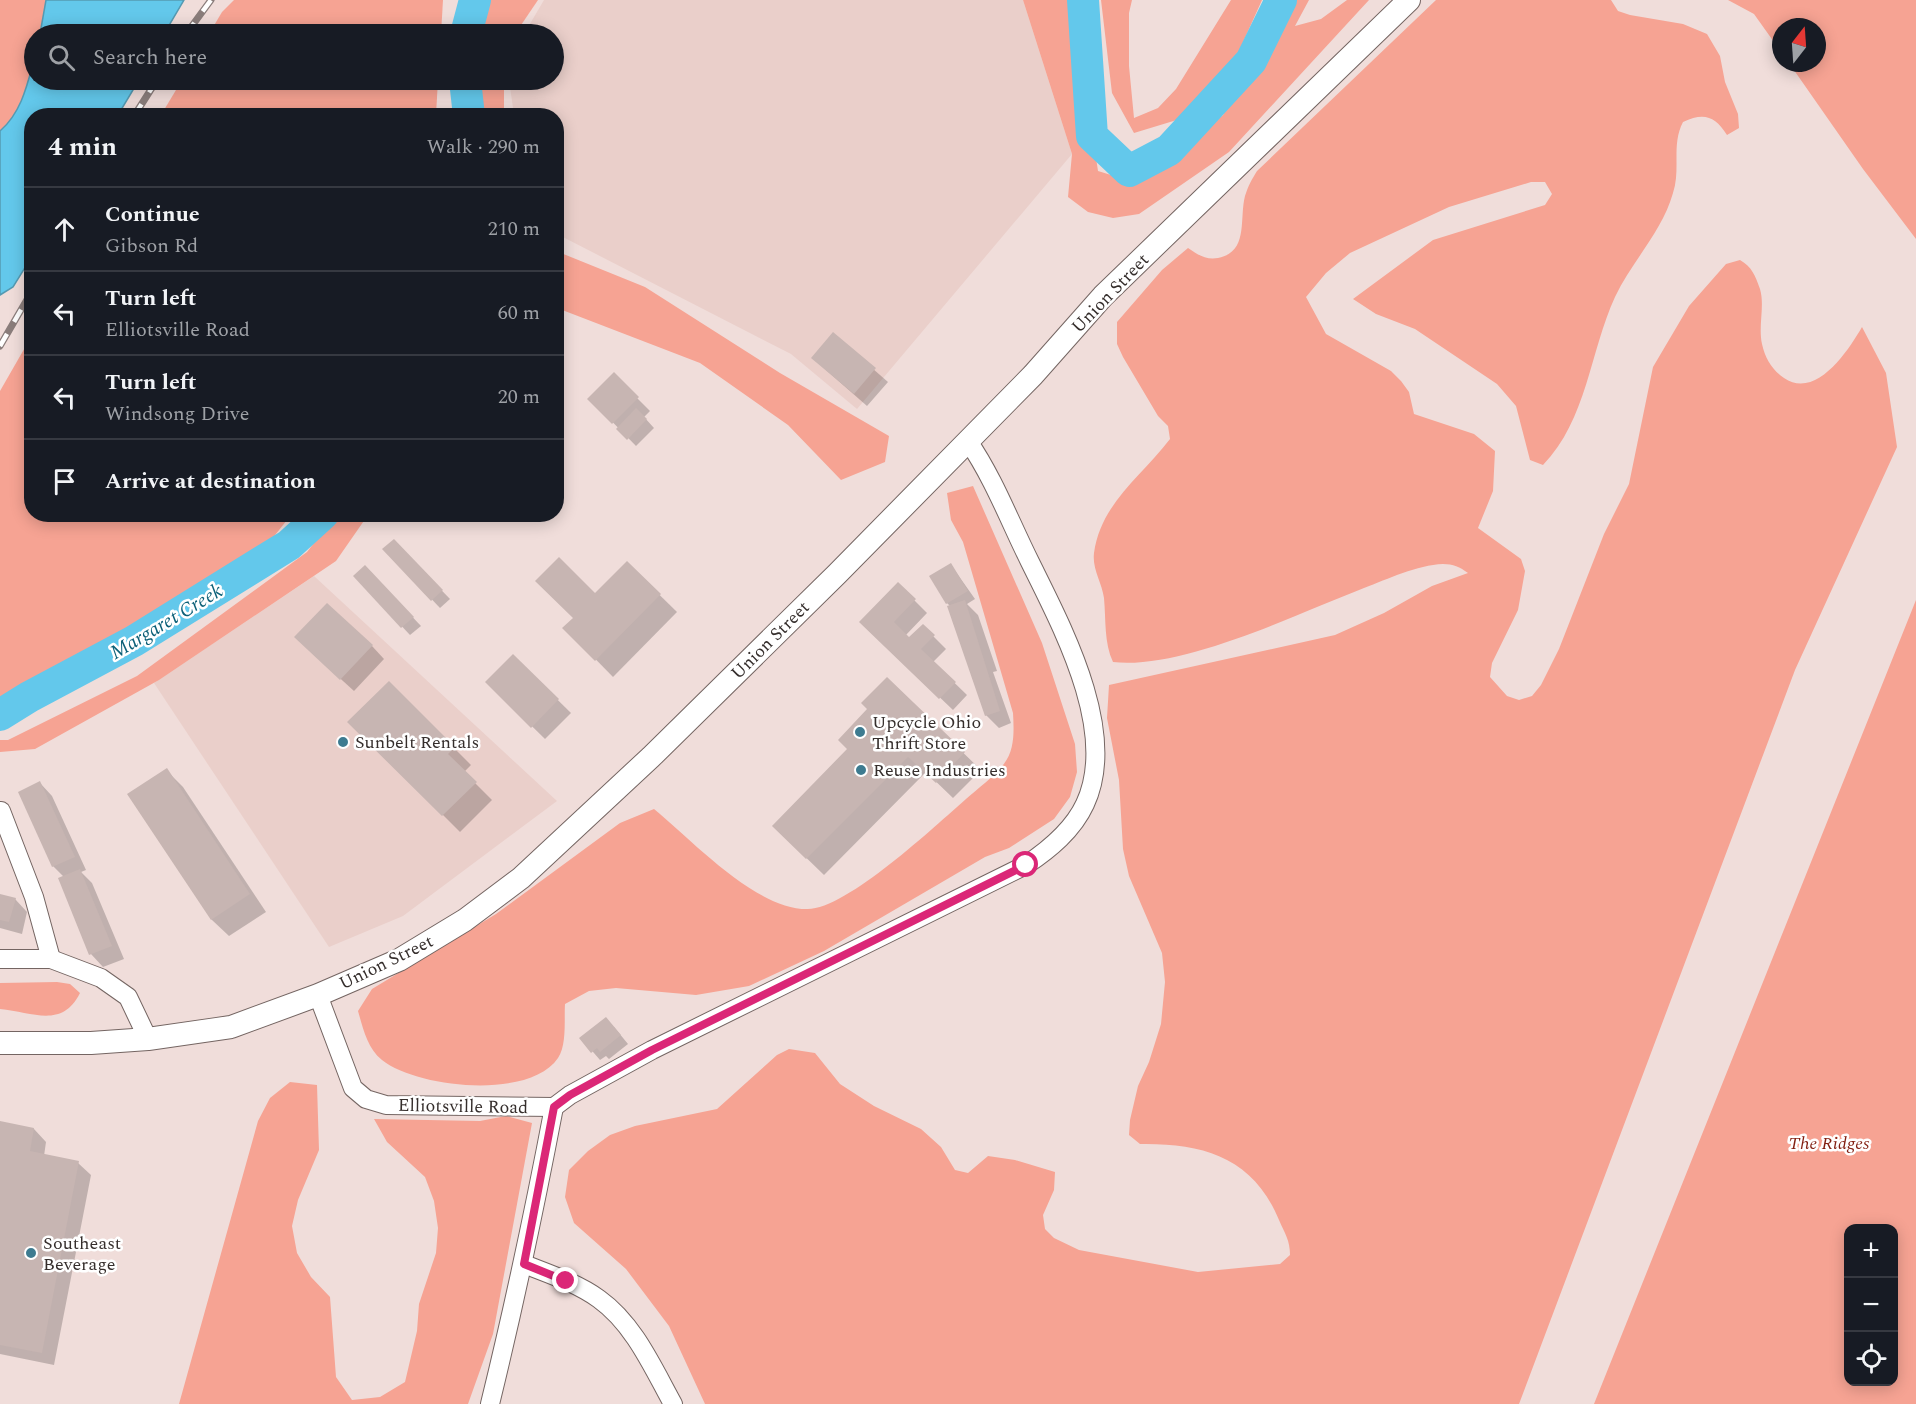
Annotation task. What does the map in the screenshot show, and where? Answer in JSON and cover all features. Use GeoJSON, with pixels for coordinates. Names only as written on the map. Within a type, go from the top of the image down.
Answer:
{"type":"FeatureCollection","features":[{"type":"Feature","properties":{"kind":"main road","name":"Union Street"},"geometry":{"type":"LineString","coordinates":[[0,1042],[91,1043],[148,1040],[231,1028],[318,995],[399,960],[465,920],[521,878],[659,749],[1033,375],[1103,296],[1409,0]]}},
{"type":"Feature","properties":{"kind":"street"},"geometry":{"type":"LineString","coordinates":[[554,1107],[570,1095],[621,1066],[958,896],[1026,865],[1046,851],[1077,818],[1086,803],[1094,774],[1093,720],[1085,687],[986,467],[968,441]]}},
{"type":"Feature","properties":{"kind":"street"},"geometry":{"type":"LineString","coordinates":[[1,810],[34,897],[51,959]]}},
{"type":"Feature","properties":{"kind":"street"},"geometry":{"type":"LineString","coordinates":[[0,959],[51,959],[101,978],[128,997],[148,1040]]}},
{"type":"Feature","properties":{"kind":"street","name":"Elliotsville Road"},"geometry":{"type":"LineString","coordinates":[[318,995],[353,1088],[366,1099],[386,1105],[554,1107],[524,1264],[490,1404]]}},
{"type":"Feature","properties":{"kind":"street"},"geometry":{"type":"LineString","coordinates":[[524,1264],[566,1281],[600,1299],[622,1319],[648,1358],[673,1404]]}},
{"type":"Feature","properties":{"kind":"shaded area"},"geometry":{"type":"Polygon","coordinates":[[[544,0],[1023,0],[1072,154],[857,409],[791,354],[564,238],[564,108],[513,108],[510,90],[564,90],[564,24],[530,24],[544,0]]]}},
{"type":"Feature","properties":{"kind":"shaded area","name":"Sunbelt Rentals"},"geometry":{"type":"Polygon","coordinates":[[[314,576],[557,801],[403,916],[329,947],[154,683],[314,576]]]}},
{"type":"Feature","properties":{"kind":"green space"},"geometry":{"type":"Polygon","coordinates":[[[0,0],[46,0],[42,24],[24,24],[26,90],[16,111],[0,131],[0,0]]]}},
{"type":"Feature","properties":{"kind":"green space"},"geometry":{"type":"Polygon","coordinates":[[[234,0],[443,0],[442,24],[215,24],[222,12],[234,0]]]}},
{"type":"Feature","properties":{"kind":"green space"},"geometry":{"type":"Polygon","coordinates":[[[483,0],[538,0],[522,24],[478,24],[483,0]]]}},
{"type":"Feature","properties":{"kind":"green space"},"geometry":{"type":"Polygon","coordinates":[[[1023,0],[1072,0],[1098,171],[1124,179],[1152,176],[1223,115],[1290,0],[1309,0],[1295,26],[1321,19],[1347,0],[1369,0],[1229,152],[1139,214],[1113,218],[1088,212],[1068,197],[1072,154],[1023,0]]]}},
{"type":"Feature","properties":{"kind":"green space"},"geometry":{"type":"Polygon","coordinates":[[[1101,0],[1132,0],[1129,13],[1129,66],[1134,118],[1158,108],[1176,89],[1231,0],[1262,0],[1235,60],[1219,83],[1180,119],[1134,133],[1112,93],[1101,0]]]}},
{"type":"Feature","properties":{"kind":"green space"},"geometry":{"type":"Polygon","coordinates":[[[1436,0],[1611,0],[1618,11],[1630,15],[1683,24],[1707,34],[1720,56],[1725,82],[1738,114],[1739,128],[1727,135],[1718,124],[1708,118],[1697,117],[1683,122],[1679,131],[1675,184],[1668,207],[1662,221],[1615,297],[1579,406],[1558,447],[1543,465],[1530,460],[1516,406],[1497,384],[1415,329],[1376,314],[1353,299],[1433,240],[1545,205],[1552,194],[1545,182],[1531,182],[1449,207],[1350,253],[1326,273],[1306,297],[1326,334],[1391,371],[1401,381],[1409,392],[1414,414],[1474,434],[1495,451],[1493,491],[1478,528],[1521,559],[1525,571],[1518,610],[1492,663],[1490,677],[1507,696],[1519,700],[1532,696],[1541,685],[1559,649],[1604,534],[1629,484],[1653,367],[1689,306],[1726,264],[1740,260],[1755,276],[1761,296],[1763,349],[1767,359],[1784,378],[1796,383],[1808,383],[1819,378],[1840,359],[1862,327],[1886,373],[1897,447],[1795,670],[1519,1404],[705,1404],[669,1326],[626,1269],[574,1223],[565,1197],[569,1170],[588,1151],[610,1135],[635,1126],[717,1109],[777,1055],[789,1049],[815,1053],[840,1084],[874,1106],[921,1129],[941,1147],[955,1170],[968,1173],[988,1156],[1015,1160],[1055,1172],[1054,1190],[1043,1215],[1045,1229],[1054,1238],[1079,1250],[1198,1272],[1280,1264],[1290,1255],[1287,1237],[1268,1199],[1255,1181],[1240,1168],[1205,1151],[1163,1144],[1140,1144],[1129,1135],[1138,1086],[1149,1062],[1161,1024],[1165,982],[1162,953],[1129,876],[1123,849],[1119,780],[1107,718],[1109,685],[1335,635],[1384,613],[1432,586],[1468,573],[1443,564],[1423,567],[1206,649],[1141,662],[1113,662],[1107,639],[1103,592],[1094,565],[1098,535],[1113,505],[1170,439],[1168,426],[1158,416],[1117,344],[1117,322],[1162,270],[1188,248],[1210,258],[1228,255],[1234,249],[1241,233],[1245,196],[1257,171],[1436,0]]]}},
{"type":"Feature","properties":{"kind":"green space"},"geometry":{"type":"Polygon","coordinates":[[[1728,0],[1916,0],[1916,239],[1863,169],[1795,72],[1826,72],[1826,18],[1772,18],[1772,39],[1754,14],[1728,0]]]}},
{"type":"Feature","properties":{"kind":"green space"},"geometry":{"type":"Polygon","coordinates":[[[176,90],[437,90],[436,108],[165,108],[176,90]]]}},
{"type":"Feature","properties":{"kind":"green space"},"geometry":{"type":"Polygon","coordinates":[[[468,90],[504,90],[504,108],[469,108],[468,90]]]}},
{"type":"Feature","properties":{"kind":"green space"},"geometry":{"type":"Polygon","coordinates":[[[564,254],[645,287],[780,373],[889,436],[885,462],[841,480],[788,425],[700,363],[564,311],[564,254]]]}},
{"type":"Feature","properties":{"kind":"green space"},"geometry":{"type":"Polygon","coordinates":[[[24,349],[24,522],[285,522],[260,554],[0,715],[0,391],[24,349]]]}},
{"type":"Feature","properties":{"kind":"green space"},"geometry":{"type":"Polygon","coordinates":[[[973,486],[1042,643],[1075,744],[1077,772],[1070,797],[1054,819],[1009,848],[985,857],[824,951],[749,986],[696,995],[616,988],[589,991],[565,1004],[564,1039],[558,1058],[544,1071],[524,1080],[473,1085],[446,1083],[398,1070],[377,1055],[366,1037],[358,1011],[372,989],[496,914],[620,823],[654,809],[725,871],[746,886],[766,898],[787,906],[807,909],[824,906],[866,882],[912,846],[995,774],[1010,754],[1013,713],[963,542],[951,520],[947,493],[973,486]]]}},
{"type":"Feature","properties":{"kind":"green space"},"geometry":{"type":"Polygon","coordinates":[[[331,522],[363,522],[336,561],[159,680],[35,749],[0,752],[0,740],[8,740],[137,676],[307,552],[331,522]]]}},
{"type":"Feature","properties":{"kind":"green space","name":"The Ridges"},"geometry":{"type":"Polygon","coordinates":[[[1916,600],[1916,1404],[1594,1404],[1916,600]]]}},
{"type":"Feature","properties":{"kind":"green space"},"geometry":{"type":"Polygon","coordinates":[[[57,982],[70,984],[80,993],[65,1011],[46,1016],[0,1009],[0,983],[57,982]]]}},
{"type":"Feature","properties":{"kind":"green space"},"geometry":{"type":"Polygon","coordinates":[[[290,1082],[317,1085],[319,1150],[298,1200],[292,1226],[297,1253],[311,1277],[330,1297],[336,1377],[352,1400],[380,1397],[405,1382],[417,1331],[419,1304],[436,1253],[438,1228],[434,1201],[425,1177],[387,1142],[374,1119],[480,1121],[506,1116],[532,1123],[493,1334],[468,1404],[179,1404],[258,1121],[270,1098],[290,1082]]]}},
{"type":"Feature","properties":{"kind":"water"},"geometry":{"type":"Polygon","coordinates":[[[46,0],[184,0],[170,24],[42,24],[46,0]]]}},
{"type":"Feature","properties":{"kind":"water"},"geometry":{"type":"Polygon","coordinates":[[[26,90],[133,90],[122,108],[24,108],[24,269],[13,287],[0,295],[0,131],[18,107],[26,90]]]}},
{"type":"Feature","properties":{"kind":"building"},"geometry":{"type":"Polygon","coordinates":[[[833,332],[876,368],[854,394],[811,358],[833,332]]]}},
{"type":"Feature","properties":{"kind":"building"},"geometry":{"type":"Polygon","coordinates":[[[614,372],[639,397],[612,424],[587,399],[614,372]]]}},
{"type":"Feature","properties":{"kind":"building"},"geometry":{"type":"Polygon","coordinates":[[[636,408],[647,419],[627,440],[616,429],[636,408]]]}},
{"type":"Feature","properties":{"kind":"building"},"geometry":{"type":"Polygon","coordinates":[[[394,539],[443,590],[431,601],[382,549],[394,539]]]}},
{"type":"Feature","properties":{"kind":"building"},"geometry":{"type":"Polygon","coordinates":[[[559,557],[595,593],[627,561],[661,594],[595,661],[562,628],[573,618],[535,581],[559,557]]]}},
{"type":"Feature","properties":{"kind":"building"},"geometry":{"type":"Polygon","coordinates":[[[951,563],[968,591],[946,604],[929,576],[951,563]]]}},
{"type":"Feature","properties":{"kind":"building"},"geometry":{"type":"Polygon","coordinates":[[[365,565],[414,617],[401,628],[353,576],[365,565]]]}},
{"type":"Feature","properties":{"kind":"building"},"geometry":{"type":"Polygon","coordinates":[[[898,582],[916,599],[894,622],[909,637],[923,624],[935,635],[921,649],[956,682],[939,699],[859,622],[898,582]]]}},
{"type":"Feature","properties":{"kind":"building"},"geometry":{"type":"Polygon","coordinates":[[[965,600],[1000,711],[985,716],[947,606],[965,600]]]}},
{"type":"Feature","properties":{"kind":"building"},"geometry":{"type":"Polygon","coordinates":[[[327,603],[373,645],[340,680],[294,637],[327,603]]]}},
{"type":"Feature","properties":{"kind":"building"},"geometry":{"type":"Polygon","coordinates":[[[513,654],[559,699],[531,728],[485,682],[513,654]]]}},
{"type":"Feature","properties":{"kind":"building","name":"Reuse Industries"},"geometry":{"type":"Polygon","coordinates":[[[887,677],[965,752],[936,783],[908,757],[806,859],[772,826],[847,749],[838,740],[867,709],[861,703],[887,677]]]}},
{"type":"Feature","properties":{"kind":"building"},"geometry":{"type":"Polygon","coordinates":[[[389,681],[455,747],[448,754],[477,782],[442,816],[347,722],[389,681]]]}},
{"type":"Feature","properties":{"kind":"building"},"geometry":{"type":"Polygon","coordinates":[[[167,768],[250,894],[211,920],[127,794],[167,768]]]}},
{"type":"Feature","properties":{"kind":"building"},"geometry":{"type":"Polygon","coordinates":[[[40,781],[75,857],[52,867],[18,792],[40,781]]]}},
{"type":"Feature","properties":{"kind":"building"},"geometry":{"type":"Polygon","coordinates":[[[80,869],[112,946],[89,955],[58,878],[80,869]]]}},
{"type":"Feature","properties":{"kind":"building"},"geometry":{"type":"Polygon","coordinates":[[[0,894],[16,898],[9,922],[0,920],[0,894]]]}},
{"type":"Feature","properties":{"kind":"building"},"geometry":{"type":"Polygon","coordinates":[[[606,1017],[621,1035],[600,1052],[597,1048],[591,1053],[579,1038],[606,1017]]]}},
{"type":"Feature","properties":{"kind":"building","name":"Southeast Beverage"},"geometry":{"type":"Polygon","coordinates":[[[0,1121],[34,1128],[30,1151],[79,1161],[42,1353],[0,1345],[0,1121]]]}},
{"type":"Feature","properties":{"kind":"waterway","name":"Margaret Creek"},"geometry":{"type":"LineString","coordinates":[[469,24],[475,0]]}},
{"type":"Feature","properties":{"kind":"waterway","name":"Margaret Creek"},"geometry":{"type":"LineString","coordinates":[[1083,0],[1092,136],[1129,171],[1169,150],[1251,61],[1281,0]]}},
{"type":"Feature","properties":{"kind":"waterway","name":"Margaret Creek"},"geometry":{"type":"LineString","coordinates":[[466,90],[468,108]]}},
{"type":"Feature","properties":{"kind":"waterway","name":"Margaret Creek"},"geometry":{"type":"LineString","coordinates":[[0,715],[134,641],[289,545],[314,522]]}},
{"type":"Feature","properties":{"kind":"railway"},"geometry":{"type":"LineString","coordinates":[[193,24],[211,0]]}},
{"type":"Feature","properties":{"kind":"railway"},"geometry":{"type":"LineString","coordinates":[[139,108],[151,90]]}},
{"type":"Feature","properties":{"kind":"railway"},"geometry":{"type":"LineString","coordinates":[[0,346],[24,305]]}},
{"type":"Feature","properties":{"kind":"place","name":"Upcycle Ohio Thrift Store"},"geometry":{"type":"Point","coordinates":[860,732]}},
{"type":"Feature","properties":{"kind":"place","name":"Sunbelt Rentals"},"geometry":{"type":"Point","coordinates":[343,742]}},
{"type":"Feature","properties":{"kind":"place","name":"Reuse Industries"},"geometry":{"type":"Point","coordinates":[861,770]}},
{"type":"Feature","properties":{"kind":"place","name":"Southeast Beverage"},"geometry":{"type":"Point","coordinates":[31,1253]}},
{"type":"Feature","properties":{"kind":"route"},"geometry":{"type":"LineString","coordinates":[[566,1281],[524,1264],[529,1228],[554,1107],[570,1095],[652,1050],[958,896],[1026,865]]}}]}
